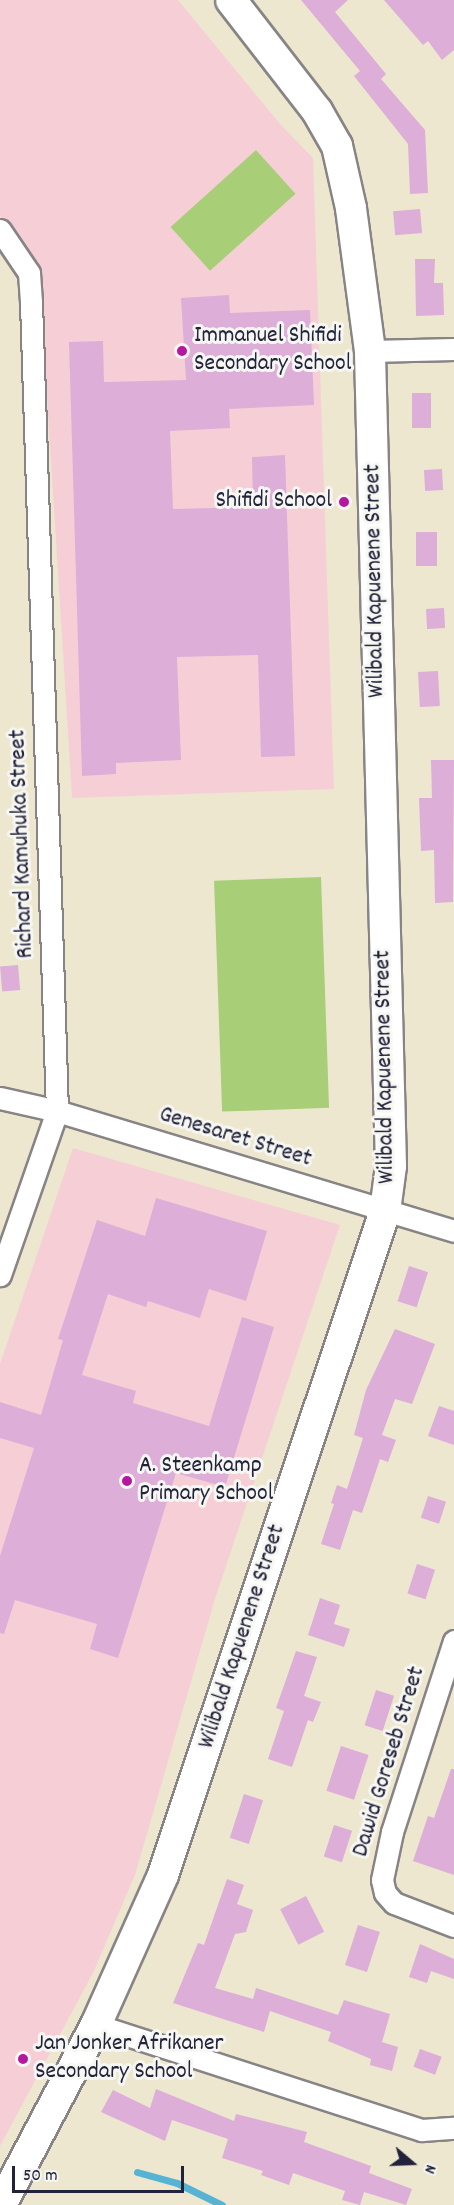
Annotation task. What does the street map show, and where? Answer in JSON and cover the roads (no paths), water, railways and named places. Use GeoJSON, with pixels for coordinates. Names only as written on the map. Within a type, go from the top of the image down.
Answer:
{"type":"FeatureCollection","features":[{"type":"Feature","properties":{"kind":"street","name":"Wilibald Kapuenene Street"},"geometry":{"type":"LineString","coordinates":[[1,2205],[96,2025],[138,1936],[182,1821],[385,1211],[392,1166],[370,351],[351,208],[337,147],[317,111],[231,0]]}},
{"type":"Feature","properties":{"kind":"street","name":"Richard Kamuhuka Street"},"geometry":{"type":"LineString","coordinates":[[0,230],[29,273],[31,302],[57,1111],[0,1275]]}},
{"type":"Feature","properties":{"kind":"street"},"geometry":{"type":"LineString","coordinates":[[370,351],[454,349]]}},
{"type":"Feature","properties":{"kind":"street","name":"Genesaret Street"},"geometry":{"type":"LineString","coordinates":[[0,1098],[57,1111],[454,1231]]}},
{"type":"Feature","properties":{"kind":"street","name":"Dawid Goreseb Street"},"geometry":{"type":"LineString","coordinates":[[454,1641],[392,1832],[382,1880],[385,1893],[406,1910],[454,1926]]}},
{"type":"Feature","properties":{"kind":"street"},"geometry":{"type":"LineString","coordinates":[[96,2025],[422,2130],[454,2128]]}},
{"type":"Feature","properties":{"kind":"waterway"},"geometry":{"type":"LineString","coordinates":[[137,2172],[177,2183],[222,2205]]}},
{"type":"Feature","properties":{"kind":"place","name":"Immanuel Shifidi Secondary School"},"geometry":{"type":"Point","coordinates":[182,351]}},
{"type":"Feature","properties":{"kind":"place","name":"Shifidi School"},"geometry":{"type":"Point","coordinates":[344,502]}},
{"type":"Feature","properties":{"kind":"place","name":"A. Steenkamp Primary School"},"geometry":{"type":"Point","coordinates":[127,1481]}},
{"type":"Feature","properties":{"kind":"place","name":"Jan Jonker Afrikaner Secondary School"},"geometry":{"type":"Point","coordinates":[23,2059]}}]}
